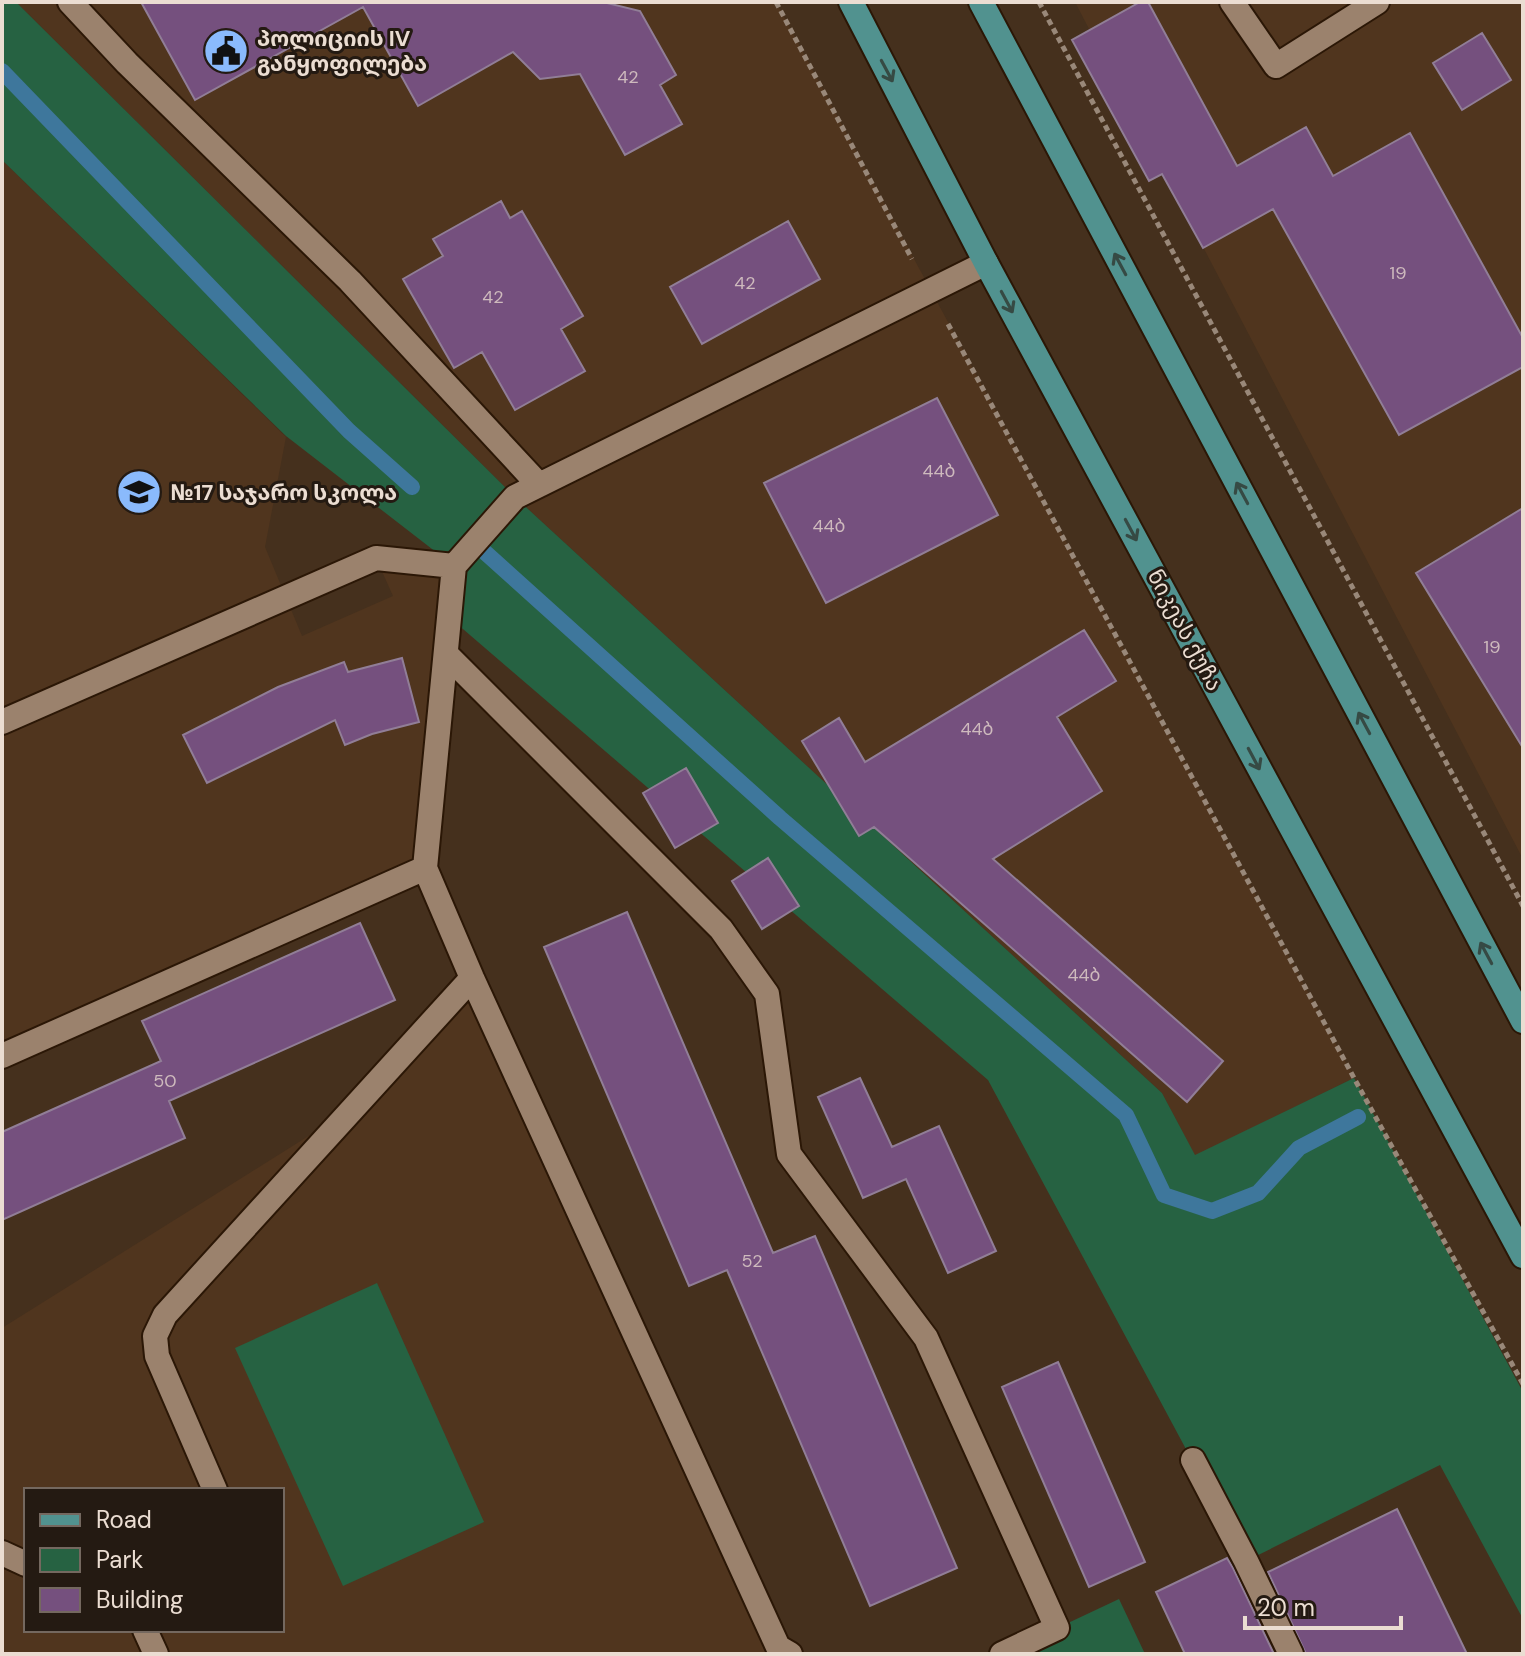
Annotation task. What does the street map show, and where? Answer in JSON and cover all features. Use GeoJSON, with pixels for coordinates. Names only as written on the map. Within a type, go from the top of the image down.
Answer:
{"type":"FeatureCollection","features":[{"type":"Feature","properties":{"kind":"main road","name":"ნიკეას ქუჩა"},"geometry":{"type":"LineString","coordinates":[[851,2],[986,263],[1523,1256]]}},
{"type":"Feature","properties":{"kind":"main road"},"geometry":{"type":"LineString","coordinates":[[981,2],[1523,1021]]}},
{"type":"Feature","properties":{"kind":"lane"},"geometry":{"type":"LineString","coordinates":[[70,2],[127,63],[350,281],[539,485]]}},
{"type":"Feature","properties":{"kind":"lane"},"geometry":{"type":"LineString","coordinates":[[1232,2],[1276,66],[1377,2]]}},
{"type":"Feature","properties":{"kind":"lane"},"geometry":{"type":"LineString","coordinates":[[777,1652],[425,868],[454,566],[515,497],[986,263]]}},
{"type":"Feature","properties":{"kind":"lane"},"geometry":{"type":"LineString","coordinates":[[2,722],[376,558],[454,566]]}},
{"type":"Feature","properties":{"kind":"lane"},"geometry":{"type":"LineString","coordinates":[[446,654],[721,929],[767,994],[789,1154],[926,1338],[1057,1628],[1002,1654]]}},
{"type":"Feature","properties":{"kind":"lane"},"geometry":{"type":"LineString","coordinates":[[2,1056],[425,868]]}},
{"type":"Feature","properties":{"kind":"lane"},"geometry":{"type":"LineString","coordinates":[[214,1488],[157,1356],[155,1336],[165,1315],[472,978]]}},
{"type":"Feature","properties":{"kind":"lane"},"geometry":{"type":"LineString","coordinates":[[1193,1460],[1291,1654]]}},
{"type":"Feature","properties":{"kind":"lane"},"geometry":{"type":"LineString","coordinates":[[2,1553],[24,1563]]}},
{"type":"Feature","properties":{"kind":"lane"},"geometry":{"type":"LineString","coordinates":[[146,1632],[156,1654]]}},
{"type":"Feature","properties":{"kind":"path"},"geometry":{"type":"LineString","coordinates":[[776,2],[1346,1064],[1523,1384]]}},
{"type":"Feature","properties":{"kind":"path"},"geometry":{"type":"LineString","coordinates":[[1039,2],[1523,906]]}},
{"type":"Feature","properties":{"kind":"shaded area"},"geometry":{"type":"Polygon","coordinates":[[[16,2],[776,2],[1354,1078],[1195,1156],[1162,1093],[515,497],[16,2]]]}},
{"type":"Feature","properties":{"kind":"shaded area"},"geometry":{"type":"Polygon","coordinates":[[[1075,2],[1523,2],[1523,859],[1075,2]]]}},
{"type":"Feature","properties":{"kind":"shaded area"},"geometry":{"type":"Polygon","coordinates":[[[2,160],[286,437],[265,547],[302,636],[393,596],[376,558],[454,566],[425,868],[2,1056],[2,160]]]}},
{"type":"Feature","properties":{"kind":"shaded area"},"geometry":{"type":"Polygon","coordinates":[[[472,978],[778,1647],[763,1654],[2,1654],[2,1328],[350,1110],[472,978]]]}},
{"type":"Feature","properties":{"kind":"green space"},"geometry":{"type":"Polygon","coordinates":[[[2,2],[16,2],[515,497],[1162,1093],[1195,1155],[1354,1078],[1523,1392],[1523,1619],[1440,1465],[1246,1561],[988,1080],[449,617],[454,566],[286,436],[2,160],[2,2]]]}},
{"type":"Feature","properties":{"kind":"green space"},"geometry":{"type":"Polygon","coordinates":[[[377,1283],[484,1522],[343,1586],[235,1348],[377,1283]]]}},
{"type":"Feature","properties":{"kind":"green space"},"geometry":{"type":"Polygon","coordinates":[[[1119,1599],[1145,1654],[1002,1654],[1119,1599]]]}},
{"type":"Feature","properties":{"kind":"building"},"geometry":{"type":"Polygon","coordinates":[[[141,2],[603,2],[640,11],[676,75],[660,85],[682,124],[625,155],[580,74],[540,79],[513,52],[418,106],[363,7],[195,100],[141,2]]]}},
{"type":"Feature","properties":{"kind":"building"},"geometry":{"type":"Polygon","coordinates":[[[1140,2],[1148,2],[1237,166],[1306,127],[1333,176],[1410,133],[1523,338],[1523,367],[1399,435],[1273,209],[1203,248],[1162,174],[1149,181],[1072,40],[1140,2]]]}},
{"type":"Feature","properties":{"kind":"building"},"geometry":{"type":"Polygon","coordinates":[[[1482,33],[1511,80],[1462,110],[1433,63],[1482,33]]]}},
{"type":"Feature","properties":{"kind":"building"},"geometry":{"type":"Polygon","coordinates":[[[501,201],[510,218],[522,211],[583,316],[561,329],[585,371],[515,410],[482,352],[454,368],[403,279],[443,256],[433,239],[501,201]]]}},
{"type":"Feature","properties":{"kind":"building"},"geometry":{"type":"Polygon","coordinates":[[[788,221],[820,279],[702,344],[670,287],[788,221]]]}},
{"type":"Feature","properties":{"kind":"building"},"geometry":{"type":"Polygon","coordinates":[[[937,398],[998,515],[826,603],[764,483],[937,398]]]}},
{"type":"Feature","properties":{"kind":"building"},"geometry":{"type":"Polygon","coordinates":[[[1523,508],[1523,748],[1416,573],[1523,508]]]}},
{"type":"Feature","properties":{"kind":"building"},"geometry":{"type":"Polygon","coordinates":[[[1084,630],[1116,681],[1057,717],[1102,791],[993,859],[1223,1061],[1187,1102],[874,827],[859,836],[802,741],[839,718],[865,762],[1084,630]]]}},
{"type":"Feature","properties":{"kind":"building"},"geometry":{"type":"Polygon","coordinates":[[[402,658],[419,722],[372,734],[345,745],[335,720],[207,783],[183,735],[278,687],[344,662],[348,672],[402,658]]]}},
{"type":"Feature","properties":{"kind":"building"},"geometry":{"type":"Polygon","coordinates":[[[686,768],[718,823],[675,848],[643,793],[686,768]]]}},
{"type":"Feature","properties":{"kind":"building"},"geometry":{"type":"Polygon","coordinates":[[[768,858],[799,906],[762,929],[732,881],[768,858]]]}},
{"type":"Feature","properties":{"kind":"building"},"geometry":{"type":"Polygon","coordinates":[[[627,912],[773,1253],[815,1236],[957,1568],[870,1606],[727,1270],[689,1286],[544,947],[627,912]]]}},
{"type":"Feature","properties":{"kind":"building"},"geometry":{"type":"Polygon","coordinates":[[[360,923],[395,1000],[169,1101],[185,1138],[2,1220],[2,1132],[161,1061],[142,1021],[360,923]]]}},
{"type":"Feature","properties":{"kind":"building"},"geometry":{"type":"Polygon","coordinates":[[[860,1078],[892,1147],[939,1126],[996,1251],[948,1273],[906,1179],[863,1198],[818,1097],[860,1078]]]}},
{"type":"Feature","properties":{"kind":"building"},"geometry":{"type":"Polygon","coordinates":[[[1058,1362],[1145,1562],[1089,1587],[1002,1387],[1058,1362]]]}},
{"type":"Feature","properties":{"kind":"building"},"geometry":{"type":"Polygon","coordinates":[[[1397,1509],[1467,1654],[1306,1654],[1268,1572],[1397,1509]]]}},
{"type":"Feature","properties":{"kind":"building"},"geometry":{"type":"Polygon","coordinates":[[[1227,1558],[1274,1654],[1185,1654],[1156,1592],[1227,1558]]]}},
{"type":"Feature","properties":{"kind":"waterway"},"geometry":{"type":"LineString","coordinates":[[2,71],[349,431],[412,487]]}},
{"type":"Feature","properties":{"kind":"waterway"},"geometry":{"type":"LineString","coordinates":[[478,546],[780,818],[1126,1115],[1164,1195],[1212,1211],[1258,1193],[1299,1148],[1358,1117]]}},
{"type":"Feature","properties":{"kind":"place","name":"პოლიციის IV განყოფილება"},"geometry":{"type":"Point","coordinates":[226,51]}},
{"type":"Feature","properties":{"kind":"place","name":"№17 საჯარო სკოლა"},"geometry":{"type":"Point","coordinates":[139,492]}}]}
